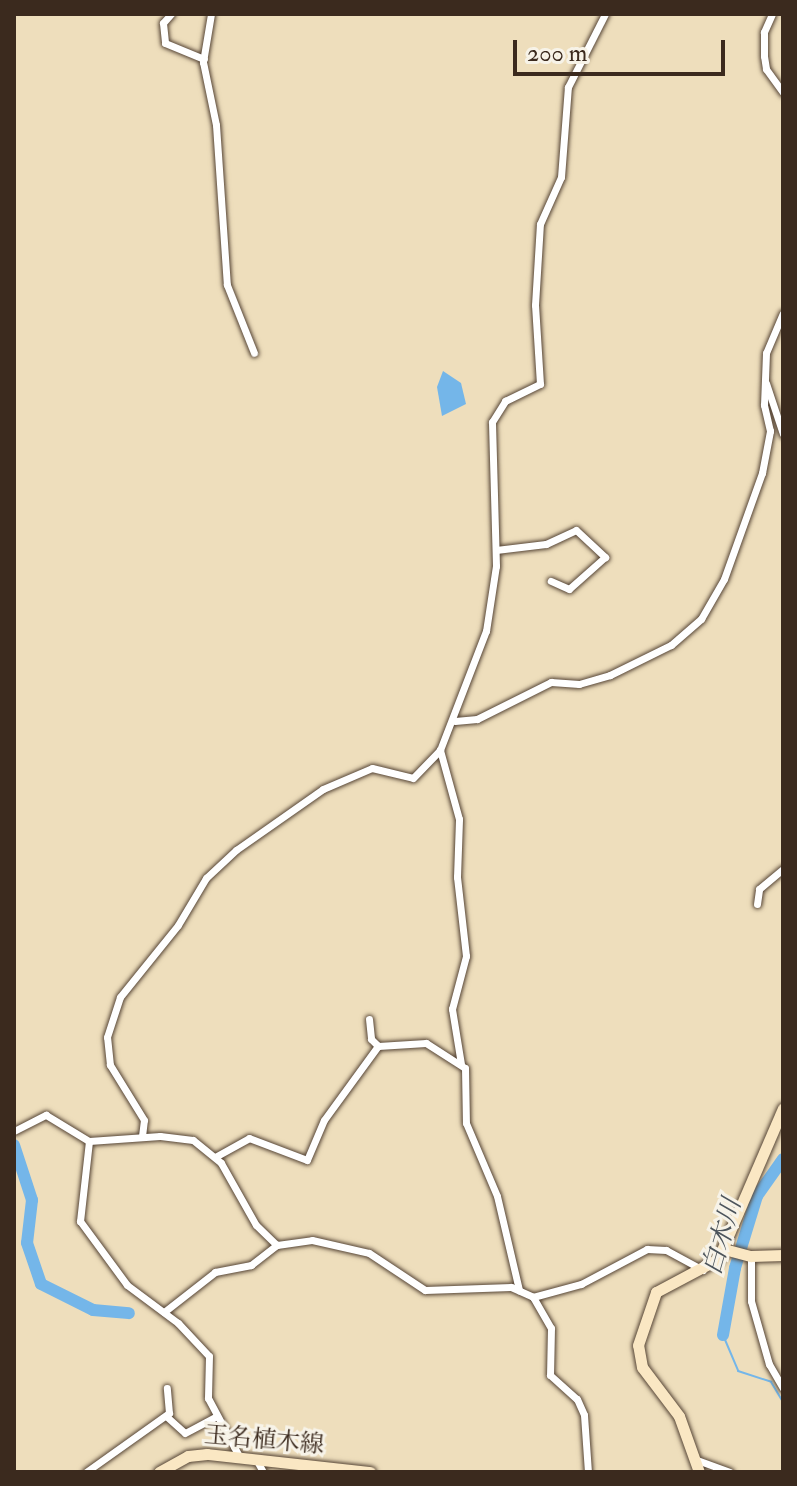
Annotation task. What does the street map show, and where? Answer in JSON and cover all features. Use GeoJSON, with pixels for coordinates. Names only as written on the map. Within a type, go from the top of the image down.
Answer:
{"type":"FeatureCollection","features":[{"type":"Feature","properties":{"kind":"main road"},"geometry":{"type":"LineString","coordinates":[[739,1253],[783,1108]]}},
{"type":"Feature","properties":{"kind":"main road"},"geometry":{"type":"LineString","coordinates":[[698,1466],[679,1416],[642,1367],[638,1345],[656,1292],[739,1253],[783,1255]]}},
{"type":"Feature","properties":{"kind":"main road","name":"玉名植木線"},"geometry":{"type":"LineString","coordinates":[[159,1472],[188,1456],[240,1458],[260,1466],[370,1472]]}},
{"type":"Feature","properties":{"kind":"street"},"geometry":{"type":"LineString","coordinates":[[171,14],[163,23],[165,43],[204,59]]}},
{"type":"Feature","properties":{"kind":"street"},"geometry":{"type":"LineString","coordinates":[[211,14],[204,59],[216,125],[227,285],[254,353]]}},
{"type":"Feature","properties":{"kind":"street"},"geometry":{"type":"LineString","coordinates":[[142,1136],[144,1120],[110,1065],[107,1037],[120,997],[178,925],[206,878],[236,850],[323,789],[372,768],[413,778],[440,750],[455,721],[486,631],[496,550],[492,422],[505,401],[540,384],[535,305],[540,224],[561,177],[568,87],[605,14]]}},
{"type":"Feature","properties":{"kind":"street"},"geometry":{"type":"LineString","coordinates":[[772,14],[764,32],[764,56],[766,69],[783,92]]}},
{"type":"Feature","properties":{"kind":"street"},"geometry":{"type":"LineString","coordinates":[[455,721],[477,719],[551,682],[585,684],[610,675],[671,645],[695,626],[724,579],[758,484],[770,431],[765,381],[769,338],[783,313]]}},
{"type":"Feature","properties":{"kind":"street"},"geometry":{"type":"LineString","coordinates":[[765,381],[783,434]]}},
{"type":"Feature","properties":{"kind":"street"},"geometry":{"type":"LineString","coordinates":[[496,550],[546,544],[576,530],[605,557],[569,589],[551,581]]}},
{"type":"Feature","properties":{"kind":"street"},"geometry":{"type":"LineString","coordinates":[[440,750],[459,819],[457,877],[466,956],[452,1009],[461,1064],[469,1080],[463,1103],[466,1123],[497,1196],[519,1290]]}},
{"type":"Feature","properties":{"kind":"street"},"geometry":{"type":"LineString","coordinates":[[757,904],[759,889],[783,869]]}},
{"type":"Feature","properties":{"kind":"street"},"geometry":{"type":"LineString","coordinates":[[369,1019],[371,1039],[378,1046]]}},
{"type":"Feature","properties":{"kind":"street"},"geometry":{"type":"LineString","coordinates":[[215,1157],[237,1140],[259,1139],[307,1160],[324,1120],[378,1046],[422,1042],[461,1064]]}},
{"type":"Feature","properties":{"kind":"street"},"geometry":{"type":"LineString","coordinates":[[14,1131],[50,1115],[89,1141],[142,1136],[193,1140],[215,1157],[256,1225],[277,1245]]}},
{"type":"Feature","properties":{"kind":"street"},"geometry":{"type":"LineString","coordinates":[[89,1141],[80,1221],[127,1285],[164,1312],[209,1356],[208,1398],[240,1458]]}},
{"type":"Feature","properties":{"kind":"street"},"geometry":{"type":"LineString","coordinates":[[164,1312],[204,1277],[251,1265],[277,1245],[312,1240],[346,1244],[425,1290],[492,1285],[519,1290],[533,1297],[553,1338],[550,1375],[577,1399],[584,1415],[588,1472]]}},
{"type":"Feature","properties":{"kind":"street"},"geometry":{"type":"LineString","coordinates":[[533,1297],[581,1284],[647,1249],[666,1250],[703,1270]]}},
{"type":"Feature","properties":{"kind":"street"},"geometry":{"type":"LineString","coordinates":[[739,1253],[769,1364],[783,1388]]}},
{"type":"Feature","properties":{"kind":"street"},"geometry":{"type":"LineString","coordinates":[[86,1472],[166,1416],[171,1404],[167,1388]]}},
{"type":"Feature","properties":{"kind":"street"},"geometry":{"type":"LineString","coordinates":[[166,1416],[185,1433],[217,1416]]}},
{"type":"Feature","properties":{"kind":"street"},"geometry":{"type":"LineString","coordinates":[[698,1466],[730,1472]]}},
{"type":"Feature","properties":{"kind":"water"},"geometry":{"type":"Polygon","coordinates":[[[443,371],[461,383],[466,404],[442,416],[437,387],[443,371]]]}},
{"type":"Feature","properties":{"kind":"waterway"},"geometry":{"type":"LineString","coordinates":[[14,1145],[32,1200],[27,1243],[41,1284],[93,1310],[129,1313]]}},
{"type":"Feature","properties":{"kind":"waterway","name":"白木川"},"geometry":{"type":"LineString","coordinates":[[723,1335],[735,1268],[757,1196],[783,1159]]}},
{"type":"Feature","properties":{"kind":"waterway"},"geometry":{"type":"LineString","coordinates":[[723,1335],[738,1371],[771,1382],[783,1402]]}}]}
